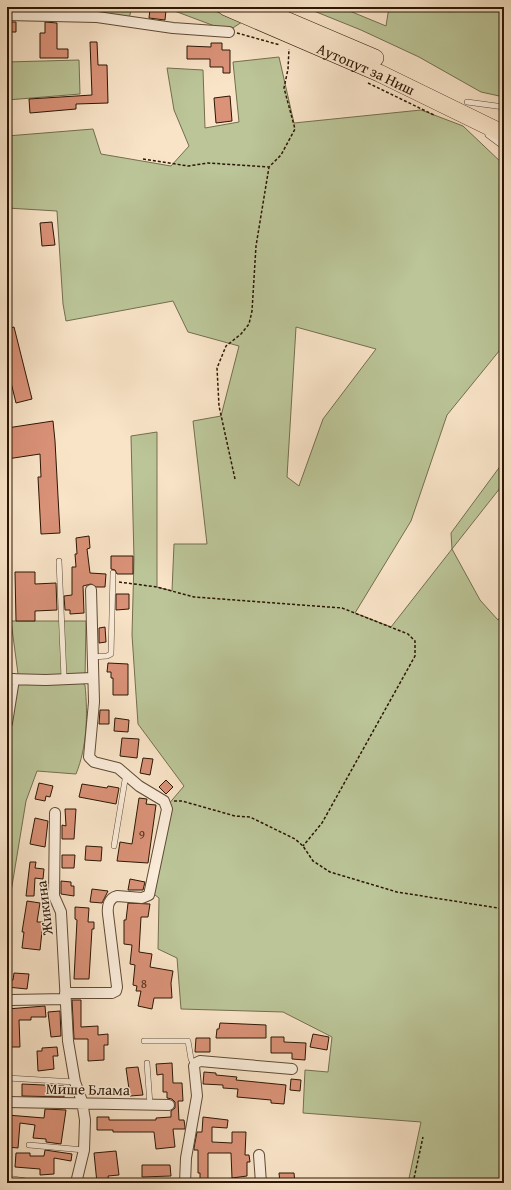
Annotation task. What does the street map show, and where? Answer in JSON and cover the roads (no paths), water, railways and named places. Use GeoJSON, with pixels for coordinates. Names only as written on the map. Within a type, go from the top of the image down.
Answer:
{"type":"FeatureCollection","features":[{"type":"Feature","properties":{"kind":"highway","name":"Аутопут за Ниш"},"geometry":{"type":"LineString","coordinates":[[226,7],[379,73],[468,109],[504,120]]}},
{"type":"Feature","properties":{"kind":"highway","name":"Аутопут за Ниш"},"geometry":{"type":"LineString","coordinates":[[256,7],[382,62],[468,109],[504,134]]}},
{"type":"Feature","properties":{"kind":"street"},"geometry":{"type":"LineString","coordinates":[[7,15],[97,17],[173,28],[229,32]]}},
{"type":"Feature","properties":{"kind":"street"},"geometry":{"type":"LineString","coordinates":[[12,1000],[112,993],[116,991],[117,987],[108,904],[114,897],[117,896],[142,898],[149,895],[167,806],[164,801],[139,786],[116,767],[94,762],[89,757],[94,702],[91,657],[91,590]]}},
{"type":"Feature","properties":{"kind":"street"},"geometry":{"type":"LineString","coordinates":[[7,723],[10,679],[46,680],[64,678],[92,678]]}},
{"type":"Feature","properties":{"kind":"street","name":"Жикина"},"geometry":{"type":"LineString","coordinates":[[55,813],[54,896],[61,912],[68,1041],[75,1082],[83,1104],[85,1120],[84,1150],[76,1183]]}},
{"type":"Feature","properties":{"kind":"street"},"geometry":{"type":"LineString","coordinates":[[185,1183],[186,1158],[198,1096],[194,1068],[200,1061],[292,1069]]}},
{"type":"Feature","properties":{"kind":"street","name":"Мише Блама"},"geometry":{"type":"LineString","coordinates":[[7,1102],[169,1104]]}},
{"type":"Feature","properties":{"kind":"street"},"geometry":{"type":"LineString","coordinates":[[259,1155],[261,1183]]}},
{"type":"Feature","properties":{"kind":"lane"},"geometry":{"type":"LineString","coordinates":[[468,109],[504,107]]}},
{"type":"Feature","properties":{"kind":"lane"},"geometry":{"type":"LineString","coordinates":[[468,109],[485,132],[504,147]]}},
{"type":"Feature","properties":{"kind":"lane"},"geometry":{"type":"LineString","coordinates":[[59,561],[64,678]]}},
{"type":"Feature","properties":{"kind":"lane"},"geometry":{"type":"LineString","coordinates":[[91,657],[107,656],[111,654],[113,573]]}},
{"type":"Feature","properties":{"kind":"lane"},"geometry":{"type":"LineString","coordinates":[[114,846],[126,774]]}},
{"type":"Feature","properties":{"kind":"lane"},"geometry":{"type":"LineString","coordinates":[[144,1041],[188,1041],[194,1068]]}},
{"type":"Feature","properties":{"kind":"lane"},"geometry":{"type":"LineString","coordinates":[[147,1064],[150,1104]]}},
{"type":"Feature","properties":{"kind":"lane"},"geometry":{"type":"LineString","coordinates":[[7,1078],[75,1082]]}},
{"type":"Feature","properties":{"kind":"lane"},"geometry":{"type":"LineString","coordinates":[[29,1145],[84,1150]]}},
{"type":"Feature","properties":{"kind":"lane"},"geometry":{"type":"LineString","coordinates":[[7,1178],[38,1183]]}}]}
